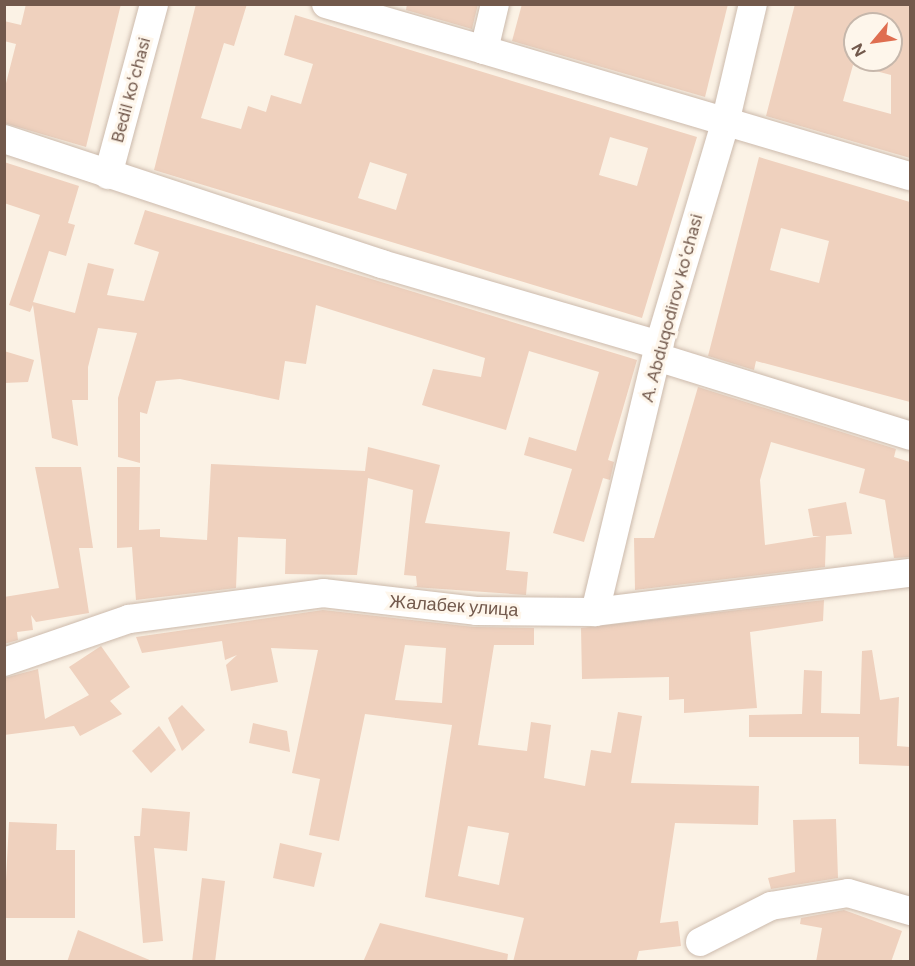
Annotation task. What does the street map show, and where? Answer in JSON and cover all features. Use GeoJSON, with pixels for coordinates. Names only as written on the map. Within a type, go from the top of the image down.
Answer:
{"type":"FeatureCollection","features":[{"type":"Feature","properties":{"kind":"street","name":"Bedil koʻchasi"},"geometry":{"type":"LineString","coordinates":[[108,175],[154,4]]}},
{"type":"Feature","properties":{"kind":"street"},"geometry":{"type":"LineString","coordinates":[[326,4],[910,176]]}},
{"type":"Feature","properties":{"kind":"street"},"geometry":{"type":"LineString","coordinates":[[484,51],[495,4]]}},
{"type":"Feature","properties":{"kind":"street","name":"A. Abduqodirov koʻchasi"},"geometry":{"type":"LineString","coordinates":[[595,612],[658,351],[725,123],[753,4]]}},
{"type":"Feature","properties":{"kind":"street"},"geometry":{"type":"LineString","coordinates":[[4,140],[382,264],[658,351],[910,436]]}},
{"type":"Feature","properties":{"kind":"street","name":"Жалабек улица"},"geometry":{"type":"LineString","coordinates":[[4,662],[129,619],[323,593],[476,611],[595,612],[910,573]]}},
{"type":"Feature","properties":{"kind":"street"},"geometry":{"type":"LineString","coordinates":[[700,942],[771,906],[848,892],[910,911]]}},
{"type":"Feature","properties":{"kind":"building"},"geometry":{"type":"Polygon","coordinates":[[[26,4],[121,4],[86,147],[4,123],[4,91],[16,44],[4,41],[4,21],[21,25],[26,4]]]}},
{"type":"Feature","properties":{"kind":"building"},"geometry":{"type":"Polygon","coordinates":[[[196,4],[247,4],[234,46],[224,43],[201,118],[241,129],[248,106],[266,112],[271,95],[301,104],[313,64],[284,55],[295,15],[697,137],[642,318],[154,170],[196,4]],[[610,137],[599,175],[637,186],[648,148],[610,137]],[[370,162],[358,198],[396,210],[407,174],[370,162]]]}},
{"type":"Feature","properties":{"kind":"building"},"geometry":{"type":"Polygon","coordinates":[[[407,4],[478,4],[472,29],[406,10],[407,4]]]}},
{"type":"Feature","properties":{"kind":"building"},"geometry":{"type":"Polygon","coordinates":[[[522,4],[728,4],[705,97],[512,41],[522,4]]]}},
{"type":"Feature","properties":{"kind":"building"},"geometry":{"type":"Polygon","coordinates":[[[795,4],[910,4],[910,158],[766,116],[795,4]]]}},
{"type":"Feature","properties":{"kind":"building"},"geometry":{"type":"Polygon","coordinates":[[[759,157],[910,202],[910,402],[756,361],[754,370],[708,356],[759,157]],[[781,228],[770,270],[819,283],[829,241],[781,228]]]}},
{"type":"Feature","properties":{"kind":"building"},"geometry":{"type":"Polygon","coordinates":[[[4,162],[79,186],[68,223],[75,225],[66,256],[49,251],[33,302],[75,313],[88,263],[114,269],[107,295],[144,301],[159,252],[134,244],[145,210],[637,360],[608,460],[614,462],[610,480],[603,478],[584,542],[553,533],[572,469],[524,455],[529,437],[576,451],[599,372],[529,351],[506,430],[422,405],[433,369],[481,377],[485,358],[316,305],[306,364],[285,361],[279,400],[180,379],[156,381],[147,414],[140,412],[140,463],[118,457],[118,398],[137,333],[98,328],[88,367],[88,400],[72,400],[78,446],[52,438],[33,305],[30,312],[9,305],[40,215],[4,203],[4,162]]]}},
{"type":"Feature","properties":{"kind":"building"},"geometry":{"type":"Polygon","coordinates":[[[4,351],[34,360],[28,382],[4,383],[4,351]]]}},
{"type":"Feature","properties":{"kind":"building"},"geometry":{"type":"Polygon","coordinates":[[[698,387],[896,449],[894,457],[910,462],[910,557],[894,558],[885,500],[859,493],[865,469],[771,442],[760,480],[765,545],[821,536],[813,536],[808,509],[846,502],[852,534],[826,536],[825,567],[635,590],[634,538],[654,538],[698,387]]]}},
{"type":"Feature","properties":{"kind":"building"},"geometry":{"type":"Polygon","coordinates":[[[368,447],[440,465],[425,523],[510,532],[506,570],[528,572],[526,595],[413,587],[417,586],[416,576],[404,575],[413,490],[368,478],[357,575],[285,574],[286,539],[238,537],[236,588],[136,600],[132,547],[117,548],[117,467],[140,467],[139,530],[160,529],[160,537],[207,540],[211,464],[365,471],[368,447]]]}},
{"type":"Feature","properties":{"kind":"building"},"geometry":{"type":"Polygon","coordinates":[[[35,467],[81,467],[93,548],[79,548],[89,613],[36,622],[31,615],[33,630],[17,632],[18,640],[4,644],[4,597],[59,588],[35,467]]]}},
{"type":"Feature","properties":{"kind":"building"},"geometry":{"type":"Polygon","coordinates":[[[824,600],[823,621],[750,632],[757,708],[684,713],[684,699],[669,700],[669,677],[582,679],[581,628],[824,600]]]}},
{"type":"Feature","properties":{"kind":"building"},"geometry":{"type":"Polygon","coordinates":[[[323,610],[474,627],[534,628],[534,645],[494,645],[478,745],[527,751],[531,722],[551,725],[544,778],[585,786],[591,750],[611,753],[618,712],[642,716],[631,783],[759,786],[758,825],[675,823],[660,923],[678,921],[681,946],[639,951],[636,962],[513,962],[524,918],[425,897],[452,725],[365,714],[339,841],[309,835],[320,779],[292,773],[318,650],[271,648],[278,682],[231,691],[226,665],[237,655],[225,660],[222,641],[142,653],[136,637],[323,610]],[[405,645],[395,700],[442,703],[446,648],[405,645]],[[468,826],[458,876],[499,885],[509,833],[468,826]]]}},
{"type":"Feature","properties":{"kind":"building"},"geometry":{"type":"Polygon","coordinates":[[[101,646],[130,687],[110,701],[122,714],[80,736],[74,726],[4,735],[4,678],[38,669],[45,719],[89,695],[69,667],[101,646]]]}},
{"type":"Feature","properties":{"kind":"building"},"geometry":{"type":"Polygon","coordinates":[[[872,650],[880,700],[899,697],[897,746],[910,747],[910,766],[859,764],[859,737],[749,737],[749,715],[802,714],[804,670],[822,671],[821,713],[860,714],[862,651],[872,650]]]}},
{"type":"Feature","properties":{"kind":"building"},"geometry":{"type":"Polygon","coordinates":[[[182,705],[205,730],[182,751],[168,718],[182,705]]]}},
{"type":"Feature","properties":{"kind":"building"},"geometry":{"type":"Polygon","coordinates":[[[253,723],[287,731],[290,752],[249,743],[253,723]]]}},
{"type":"Feature","properties":{"kind":"building"},"geometry":{"type":"Polygon","coordinates":[[[159,726],[176,750],[151,773],[132,751],[159,726]]]}},
{"type":"Feature","properties":{"kind":"building"},"geometry":{"type":"Polygon","coordinates":[[[142,808],[190,812],[187,851],[154,848],[163,941],[143,943],[134,836],[140,836],[142,808]]]}},
{"type":"Feature","properties":{"kind":"building"},"geometry":{"type":"Polygon","coordinates":[[[836,819],[838,878],[771,889],[768,878],[795,872],[793,820],[836,819]]]}},
{"type":"Feature","properties":{"kind":"building"},"geometry":{"type":"Polygon","coordinates":[[[9,822],[57,824],[56,850],[75,850],[75,918],[4,918],[9,822]]]}},
{"type":"Feature","properties":{"kind":"building"},"geometry":{"type":"Polygon","coordinates":[[[280,843],[322,853],[314,887],[273,878],[280,843]]]}},
{"type":"Feature","properties":{"kind":"building"},"geometry":{"type":"Polygon","coordinates":[[[202,878],[225,881],[215,962],[192,962],[202,878]]]}},
{"type":"Feature","properties":{"kind":"building"},"geometry":{"type":"Polygon","coordinates":[[[844,910],[902,931],[891,962],[816,962],[822,928],[800,924],[801,918],[844,910]]]}},
{"type":"Feature","properties":{"kind":"building"},"geometry":{"type":"Polygon","coordinates":[[[380,923],[508,954],[507,962],[363,962],[380,923]]]}},
{"type":"Feature","properties":{"kind":"building"},"geometry":{"type":"Polygon","coordinates":[[[78,930],[152,961],[152,962],[67,962],[78,930]]]}}]}
